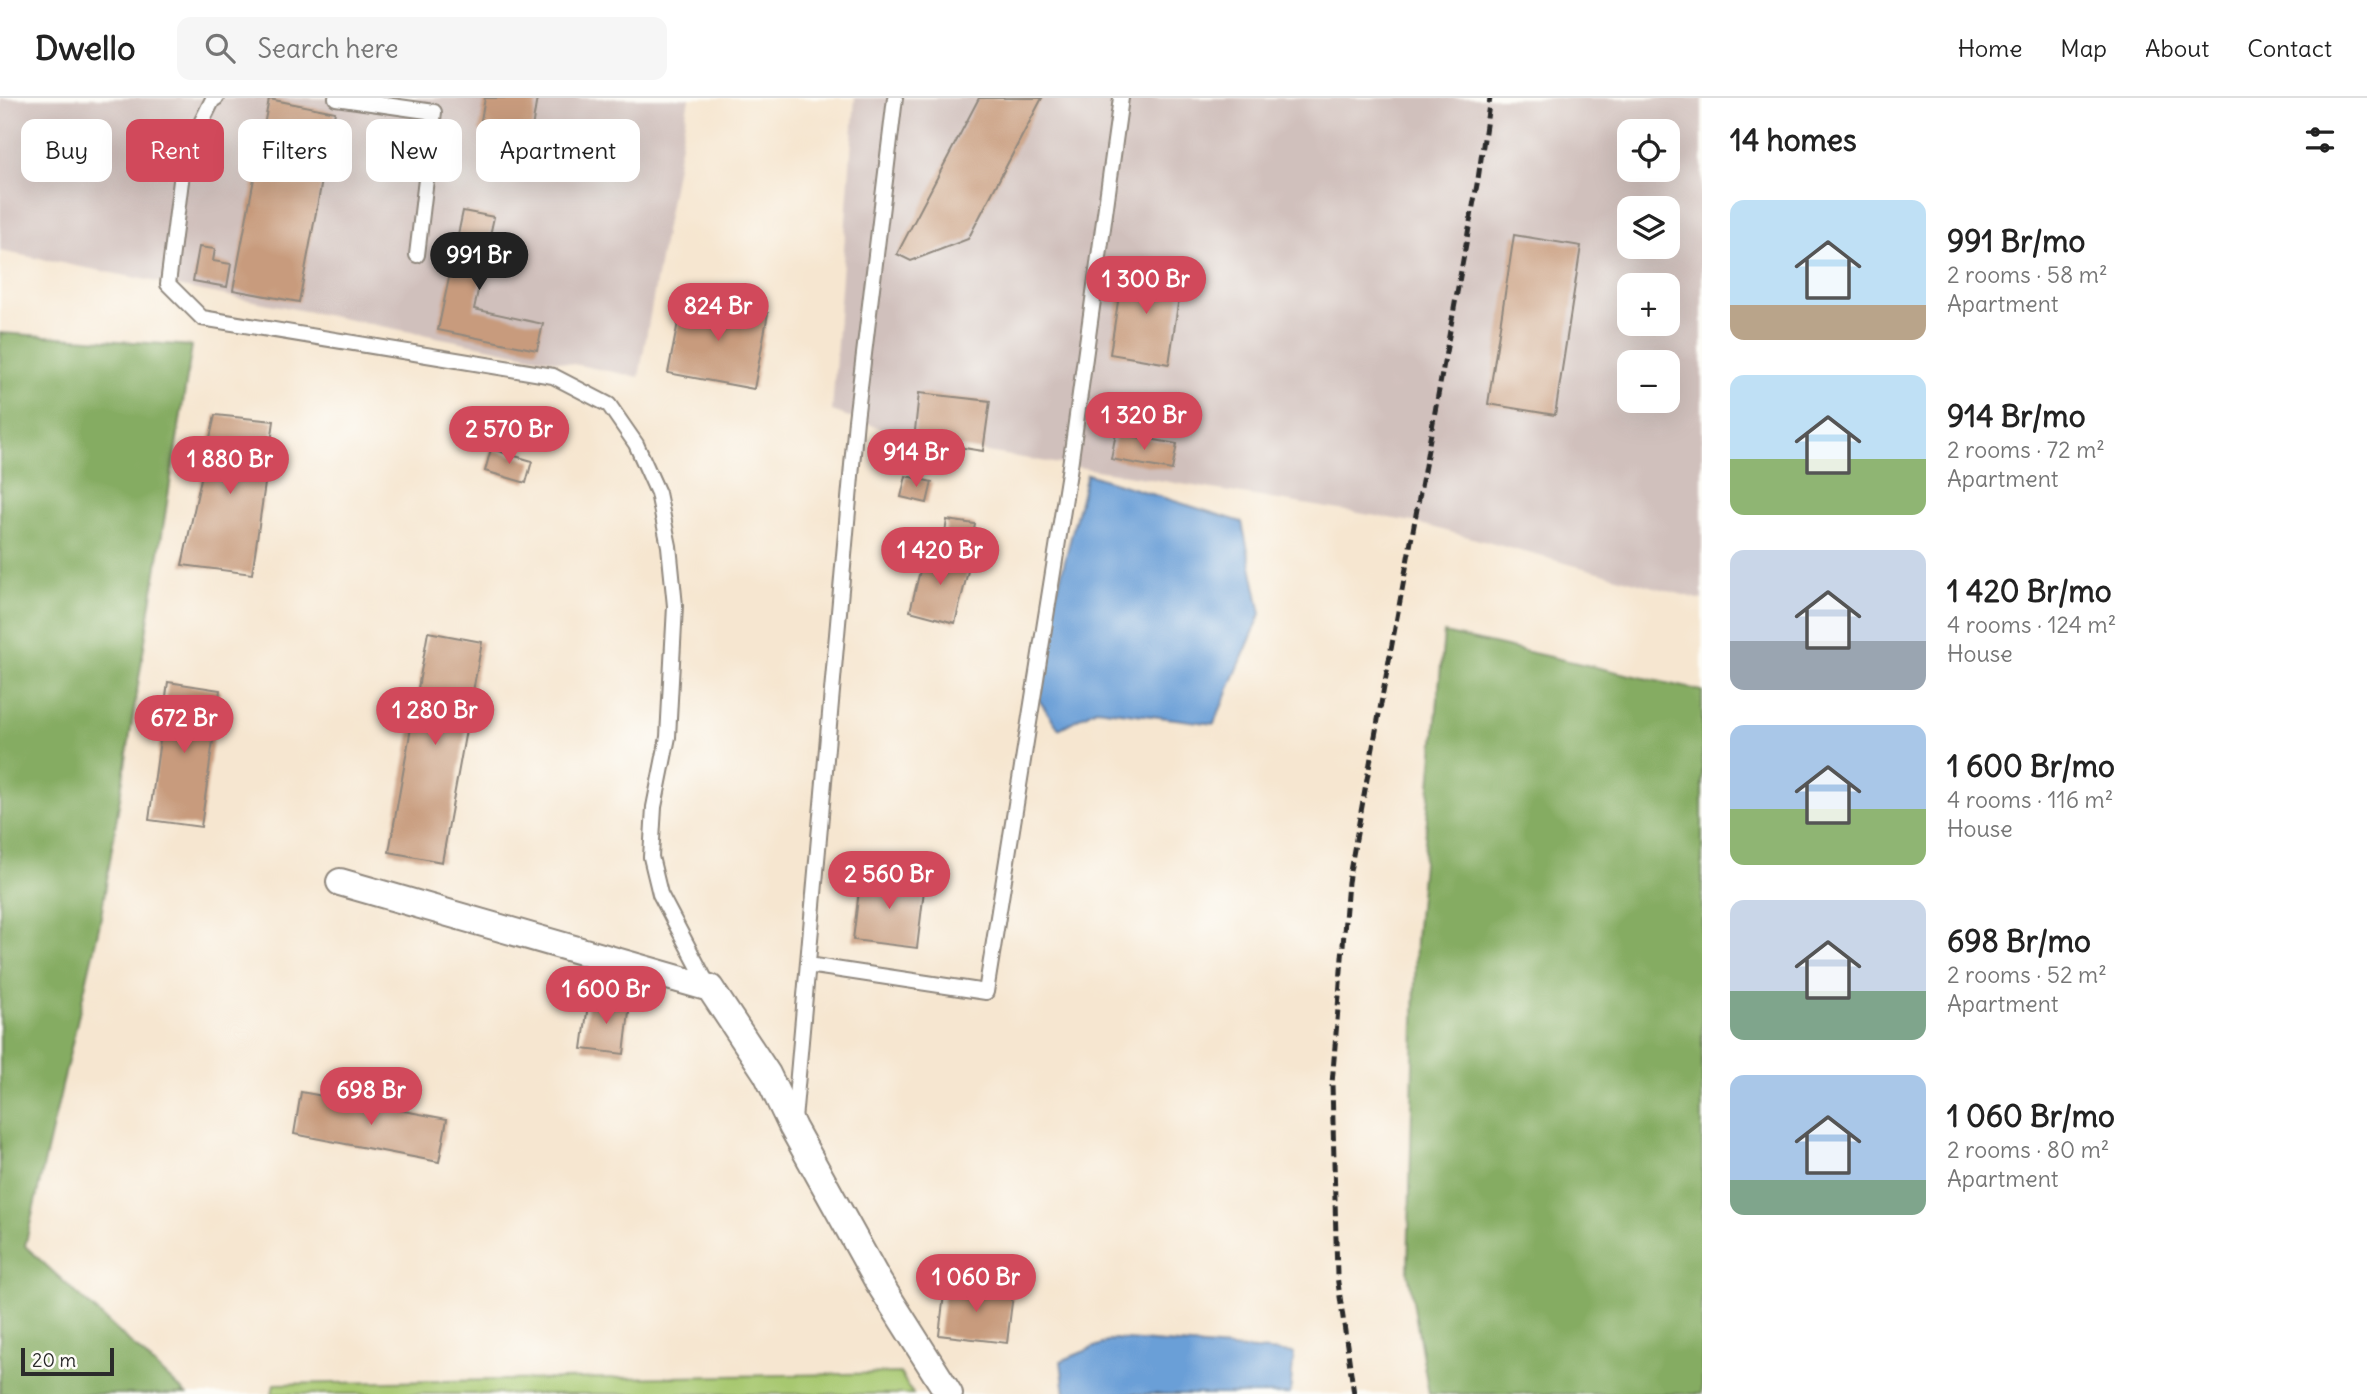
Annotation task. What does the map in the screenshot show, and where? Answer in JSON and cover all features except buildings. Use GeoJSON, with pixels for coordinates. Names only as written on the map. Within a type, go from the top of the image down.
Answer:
{"type":"FeatureCollection","features":[{"type":"Feature","properties":{"kind":"street"},"geometry":{"type":"LineString","coordinates":[[340,882],[710,988],[767,1074],[793,1128],[879,1283],[949,1394]]}},
{"type":"Feature","properties":{"kind":"lane"},"geometry":{"type":"LineString","coordinates":[[216,98],[213,99],[184,157],[168,284],[202,318],[553,376],[609,405],[636,444],[658,493],[669,546],[675,606],[668,737],[654,807],[651,857],[660,894],[710,988]]}},
{"type":"Feature","properties":{"kind":"lane"},"geometry":{"type":"LineString","coordinates":[[336,98],[434,112],[417,255]]}},
{"type":"Feature","properties":{"kind":"lane"},"geometry":{"type":"LineString","coordinates":[[793,1128],[856,420],[895,98]]}},
{"type":"Feature","properties":{"kind":"lane"},"geometry":{"type":"LineString","coordinates":[[808,965],[986,992],[1070,466],[1121,98]]}},
{"type":"Feature","properties":{"kind":"shaded area"},"geometry":{"type":"Polygon","coordinates":[[[0,98],[689,98],[639,377],[0,251],[0,98]]]}},
{"type":"Feature","properties":{"kind":"shaded area"},"geometry":{"type":"Polygon","coordinates":[[[855,98],[1702,98],[1702,600],[1413,522],[914,440],[832,411],[855,98]]]}},
{"type":"Feature","properties":{"kind":"green space"},"geometry":{"type":"Polygon","coordinates":[[[0,333],[192,346],[100,923],[25,1246],[186,1394],[0,1394],[0,333]]]}},
{"type":"Feature","properties":{"kind":"green space"},"geometry":{"type":"Polygon","coordinates":[[[1444,633],[1702,691],[1702,1394],[1429,1394],[1408,1272],[1416,939],[1444,633]]]}},
{"type":"Feature","properties":{"kind":"green space"},"geometry":{"type":"Polygon","coordinates":[[[900,1373],[913,1394],[272,1394],[274,1384],[900,1373]]]}},
{"type":"Feature","properties":{"kind":"water"},"geometry":{"type":"Polygon","coordinates":[[[1087,474],[1242,522],[1261,614],[1214,724],[1096,709],[1059,729],[1032,690],[1087,474]]]}},
{"type":"Feature","properties":{"kind":"water"},"geometry":{"type":"Polygon","coordinates":[[[1114,1339],[1294,1353],[1290,1394],[1065,1394],[1061,1361],[1114,1339]]]}},
{"type":"Feature","properties":{"kind":"railway"},"geometry":{"type":"LineString","coordinates":[[1354,1394],[1337,1276],[1332,1084],[1348,882],[1478,179],[1490,98]]}}]}
